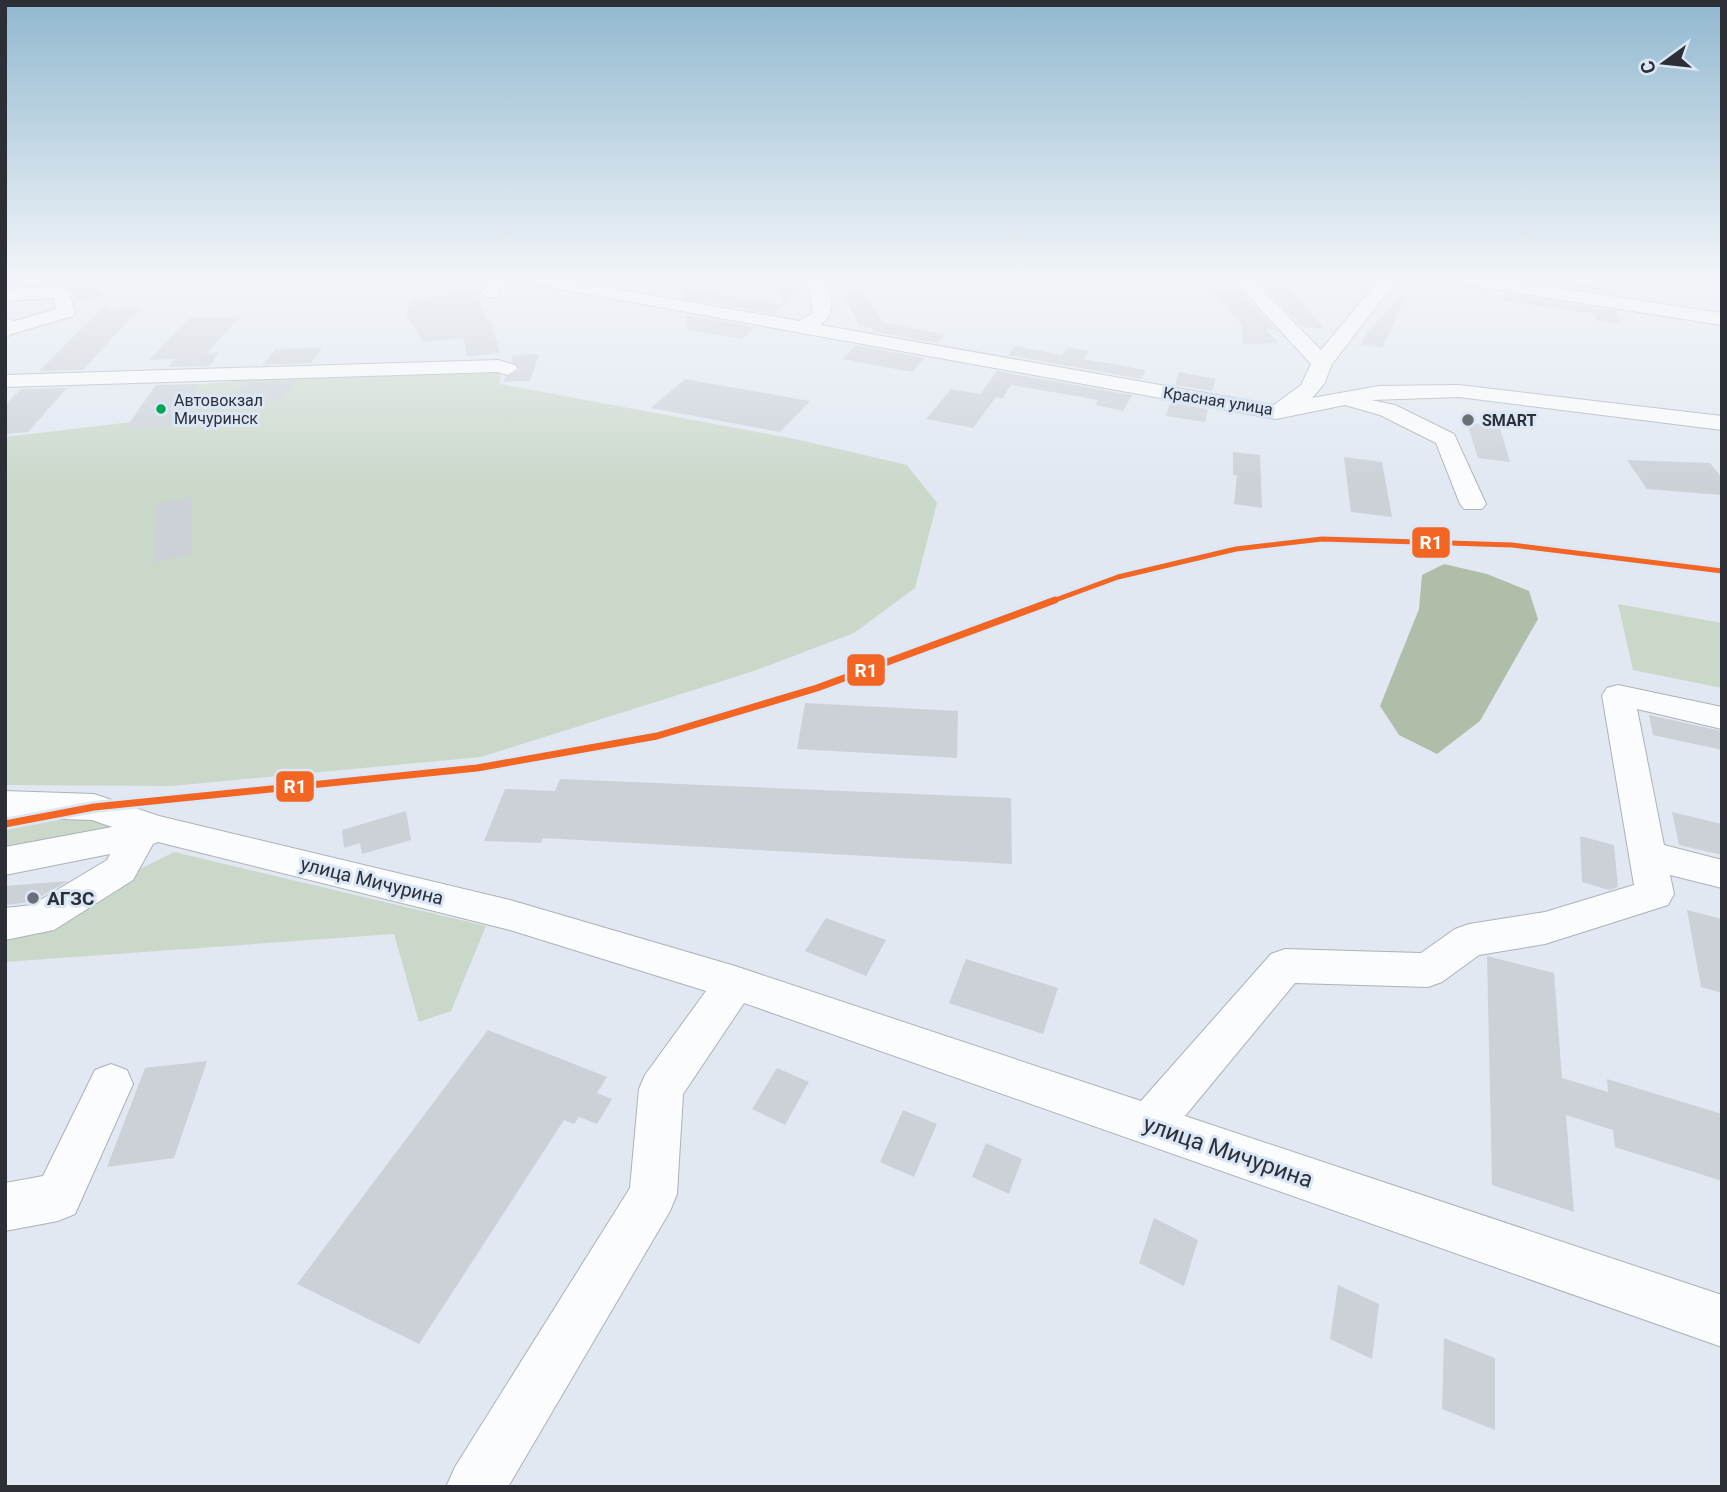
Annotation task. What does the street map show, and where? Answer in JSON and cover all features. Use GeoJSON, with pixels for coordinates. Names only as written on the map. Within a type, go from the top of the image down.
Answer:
{"type":"FeatureCollection","features":[{"type":"Feature","properties":{"kind":"street","name":"Красная улица"},"geometry":{"type":"LineString","coordinates":[[910,346],[1276,416],[1339,400],[1399,391],[1459,391],[1722,423]]}},
{"type":"Feature","properties":{"kind":"street"},"geometry":{"type":"LineString","coordinates":[[1305,346],[1322,363]]}},
{"type":"Feature","properties":{"kind":"street"},"geometry":{"type":"LineString","coordinates":[[1276,416],[1308,393],[1318,380],[1322,363],[1336,346]]}},
{"type":"Feature","properties":{"kind":"street"},"geometry":{"type":"LineString","coordinates":[[163,376],[177,359]]}},
{"type":"Feature","properties":{"kind":"street"},"geometry":{"type":"LineString","coordinates":[[961,382],[987,360]]}},
{"type":"Feature","properties":{"kind":"street"},"geometry":{"type":"LineString","coordinates":[[5,381],[89,373],[163,376],[503,367]]}},
{"type":"Feature","properties":{"kind":"street"},"geometry":{"type":"LineString","coordinates":[[1339,400],[1387,410],[1446,439],[1473,504]]}},
{"type":"Feature","properties":{"kind":"street"},"geometry":{"type":"LineString","coordinates":[[1149,1125],[1285,966],[1428,970],[1469,940],[1545,928],[1654,894],[1618,695],[1722,718]]}},
{"type":"Feature","properties":{"kind":"street","name":"улица Мичурина"},"geometry":{"type":"LineString","coordinates":[[5,804],[94,807],[148,832],[510,915],[735,983],[1722,1321]]}},
{"type":"Feature","properties":{"kind":"street"},"geometry":{"type":"LineString","coordinates":[[5,860],[148,832]]}},
{"type":"Feature","properties":{"kind":"street"},"geometry":{"type":"LineString","coordinates":[[5,924],[40,919],[120,870],[148,832]]}},
{"type":"Feature","properties":{"kind":"street"},"geometry":{"type":"LineString","coordinates":[[1647,855],[1722,874]]}},
{"type":"Feature","properties":{"kind":"street"},"geometry":{"type":"LineString","coordinates":[[475,1487],[653,1194],[661,1089],[735,983]]}},
{"type":"Feature","properties":{"kind":"street"},"geometry":{"type":"LineString","coordinates":[[5,1207],[58,1197],[111,1084]]}},
{"type":"Feature","properties":{"kind":"shaded area"},"geometry":{"type":"Polygon","coordinates":[[[501,373],[500,384],[800,440],[907,465],[937,503],[915,588],[854,633],[754,671],[481,757],[171,786],[5,785],[5,437],[174,417],[196,385],[262,378],[501,373]]]}},
{"type":"Feature","properties":{"kind":"shaded area"},"geometry":{"type":"Polygon","coordinates":[[[1444,564],[1487,574],[1529,591],[1538,619],[1480,721],[1437,754],[1399,735],[1380,706],[1419,609],[1422,575],[1444,564]]]}},
{"type":"Feature","properties":{"kind":"shaded area"},"geometry":{"type":"Polygon","coordinates":[[[1618,604],[1722,623],[1722,688],[1633,670],[1618,604]]]}},
{"type":"Feature","properties":{"kind":"shaded area"},"geometry":{"type":"Polygon","coordinates":[[[5,804],[155,828],[5,861],[5,804]]]}},
{"type":"Feature","properties":{"kind":"shaded area"},"geometry":{"type":"Polygon","coordinates":[[[174,852],[486,926],[451,1011],[419,1022],[394,934],[5,962],[5,924],[40,919],[174,852]]]}},
{"type":"Feature","properties":{"kind":"building"},"geometry":{"type":"Polygon","coordinates":[[[64,346],[105,346],[83,370],[39,371],[64,346]]]}},
{"type":"Feature","properties":{"kind":"building"},"geometry":{"type":"Polygon","coordinates":[[[163,346],[214,346],[207,353],[219,352],[210,366],[169,367],[174,359],[149,360],[163,346]]]}},
{"type":"Feature","properties":{"kind":"building"},"geometry":{"type":"Polygon","coordinates":[[[465,346],[498,346],[500,353],[467,357],[465,346]]]}},
{"type":"Feature","properties":{"kind":"building"},"geometry":{"type":"Polygon","coordinates":[[[855,346],[924,358],[912,372],[842,359],[855,346]]]}},
{"type":"Feature","properties":{"kind":"building"},"geometry":{"type":"Polygon","coordinates":[[[1015,346],[1062,355],[1068,347],[1089,351],[1083,359],[1146,370],[1141,379],[1008,355],[1015,346]]]}},
{"type":"Feature","properties":{"kind":"building"},"geometry":{"type":"Polygon","coordinates":[[[322,348],[311,363],[262,365],[276,349],[322,348]]]}},
{"type":"Feature","properties":{"kind":"building"},"geometry":{"type":"Polygon","coordinates":[[[539,354],[530,381],[503,382],[505,377],[521,370],[511,361],[513,355],[539,354]]]}},
{"type":"Feature","properties":{"kind":"building"},"geometry":{"type":"Polygon","coordinates":[[[997,371],[1132,395],[1123,411],[1095,405],[1098,400],[1011,385],[1002,399],[996,397],[973,428],[926,419],[951,389],[980,394],[997,371]]]}},
{"type":"Feature","properties":{"kind":"building"},"geometry":{"type":"Polygon","coordinates":[[[1179,372],[1216,379],[1212,391],[1175,385],[1179,372]]]}},
{"type":"Feature","properties":{"kind":"building"},"geometry":{"type":"Polygon","coordinates":[[[685,379],[810,401],[780,432],[651,408],[685,379]]]}},
{"type":"Feature","properties":{"kind":"building"},"geometry":{"type":"Polygon","coordinates":[[[297,381],[281,400],[230,401],[246,382],[297,381]]]}},
{"type":"Feature","properties":{"kind":"building","name":"Автовокзал Мичуринск"},"geometry":{"type":"Polygon","coordinates":[[[199,384],[172,426],[125,429],[156,385],[199,384]]]}},
{"type":"Feature","properties":{"kind":"building"},"geometry":{"type":"Polygon","coordinates":[[[67,388],[28,432],[5,434],[5,405],[21,389],[67,388]]]}},
{"type":"Feature","properties":{"kind":"building"},"geometry":{"type":"Polygon","coordinates":[[[1170,402],[1208,409],[1205,422],[1166,416],[1170,402]]]}},
{"type":"Feature","properties":{"kind":"building"},"geometry":{"type":"Polygon","coordinates":[[[1467,423],[1499,425],[1510,462],[1478,458],[1467,423]]]}},
{"type":"Feature","properties":{"kind":"building"},"geometry":{"type":"Polygon","coordinates":[[[1233,452],[1260,455],[1262,508],[1234,504],[1237,475],[1233,475],[1233,452]]]}},
{"type":"Feature","properties":{"kind":"building"},"geometry":{"type":"Polygon","coordinates":[[[1344,457],[1382,462],[1392,517],[1351,512],[1344,457]]]}},
{"type":"Feature","properties":{"kind":"building"},"geometry":{"type":"Polygon","coordinates":[[[1627,460],[1710,463],[1722,478],[1722,495],[1647,489],[1627,460]]]}},
{"type":"Feature","properties":{"kind":"building"},"geometry":{"type":"Polygon","coordinates":[[[191,497],[192,554],[154,562],[155,504],[191,497]]]}},
{"type":"Feature","properties":{"kind":"building"},"geometry":{"type":"Polygon","coordinates":[[[805,703],[958,711],[957,758],[797,749],[805,703]]]}},
{"type":"Feature","properties":{"kind":"building"},"geometry":{"type":"Polygon","coordinates":[[[1649,715],[1722,731],[1722,750],[1653,735],[1649,715]]]}},
{"type":"Feature","properties":{"kind":"building"},"geometry":{"type":"Polygon","coordinates":[[[560,779],[1011,798],[1012,864],[543,838],[541,843],[484,841],[505,789],[555,791],[560,779]]]}},
{"type":"Feature","properties":{"kind":"building"},"geometry":{"type":"Polygon","coordinates":[[[406,811],[411,840],[362,854],[360,843],[344,848],[342,830],[406,811]]]}},
{"type":"Feature","properties":{"kind":"building"},"geometry":{"type":"Polygon","coordinates":[[[1672,812],[1722,824],[1722,855],[1679,845],[1672,812]]]}},
{"type":"Feature","properties":{"kind":"building"},"geometry":{"type":"Polygon","coordinates":[[[1580,836],[1614,845],[1618,887],[1609,890],[1582,882],[1580,836]]]}},
{"type":"Feature","properties":{"kind":"building"},"geometry":{"type":"Polygon","coordinates":[[[68,881],[31,902],[5,905],[5,886],[68,881]]]}},
{"type":"Feature","properties":{"kind":"building"},"geometry":{"type":"Polygon","coordinates":[[[1687,910],[1722,919],[1722,993],[1701,987],[1687,910]]]}},
{"type":"Feature","properties":{"kind":"building"},"geometry":{"type":"Polygon","coordinates":[[[826,918],[886,940],[866,976],[805,951],[826,918]]]}},
{"type":"Feature","properties":{"kind":"building"},"geometry":{"type":"Polygon","coordinates":[[[1487,956],[1554,973],[1562,1078],[1608,1092],[1607,1079],[1722,1114],[1722,1181],[1615,1147],[1613,1130],[1566,1115],[1574,1212],[1492,1185],[1487,956]]]}},
{"type":"Feature","properties":{"kind":"building"},"geometry":{"type":"Polygon","coordinates":[[[966,959],[1058,988],[1043,1034],[949,1003],[966,959]]]}},
{"type":"Feature","properties":{"kind":"building"},"geometry":{"type":"Polygon","coordinates":[[[488,1030],[607,1077],[597,1093],[612,1099],[597,1124],[579,1117],[574,1124],[564,1120],[419,1344],[297,1284],[488,1030]]]}},
{"type":"Feature","properties":{"kind":"building"},"geometry":{"type":"Polygon","coordinates":[[[207,1061],[174,1158],[107,1167],[145,1068],[207,1061]]]}},
{"type":"Feature","properties":{"kind":"building"},"geometry":{"type":"Polygon","coordinates":[[[777,1068],[809,1082],[785,1125],[752,1109],[777,1068]]]}},
{"type":"Feature","properties":{"kind":"building"},"geometry":{"type":"Polygon","coordinates":[[[903,1110],[937,1124],[914,1177],[880,1162],[903,1110]]]}},
{"type":"Feature","properties":{"kind":"building"},"geometry":{"type":"Polygon","coordinates":[[[986,1143],[1022,1159],[1009,1194],[972,1177],[986,1143]]]}},
{"type":"Feature","properties":{"kind":"building"},"geometry":{"type":"Polygon","coordinates":[[[1154,1218],[1198,1240],[1184,1286],[1139,1263],[1154,1218]]]}},
{"type":"Feature","properties":{"kind":"building"},"geometry":{"type":"Polygon","coordinates":[[[1338,1285],[1379,1304],[1372,1359],[1330,1339],[1338,1285]]]}},
{"type":"Feature","properties":{"kind":"building"},"geometry":{"type":"Polygon","coordinates":[[[1444,1338],[1495,1358],[1495,1430],[1442,1409],[1444,1338]]]}},
{"type":"Feature","properties":{"kind":"transit line","name":"R1"},"geometry":{"type":"LineString","coordinates":[[5,824],[94,807],[477,768],[657,736],[817,688],[1118,577],[1236,549],[1322,539],[1512,545],[1722,571]]}},
{"type":"Feature","properties":{"kind":"place","name":"Автовокзал Мичуринск"},"geometry":{"type":"Point","coordinates":[161,409]}},
{"type":"Feature","properties":{"kind":"place","name":"SMART"},"geometry":{"type":"Point","coordinates":[1468,420]}},
{"type":"Feature","properties":{"kind":"place","name":"АГЗС"},"geometry":{"type":"Point","coordinates":[33,898]}}]}
